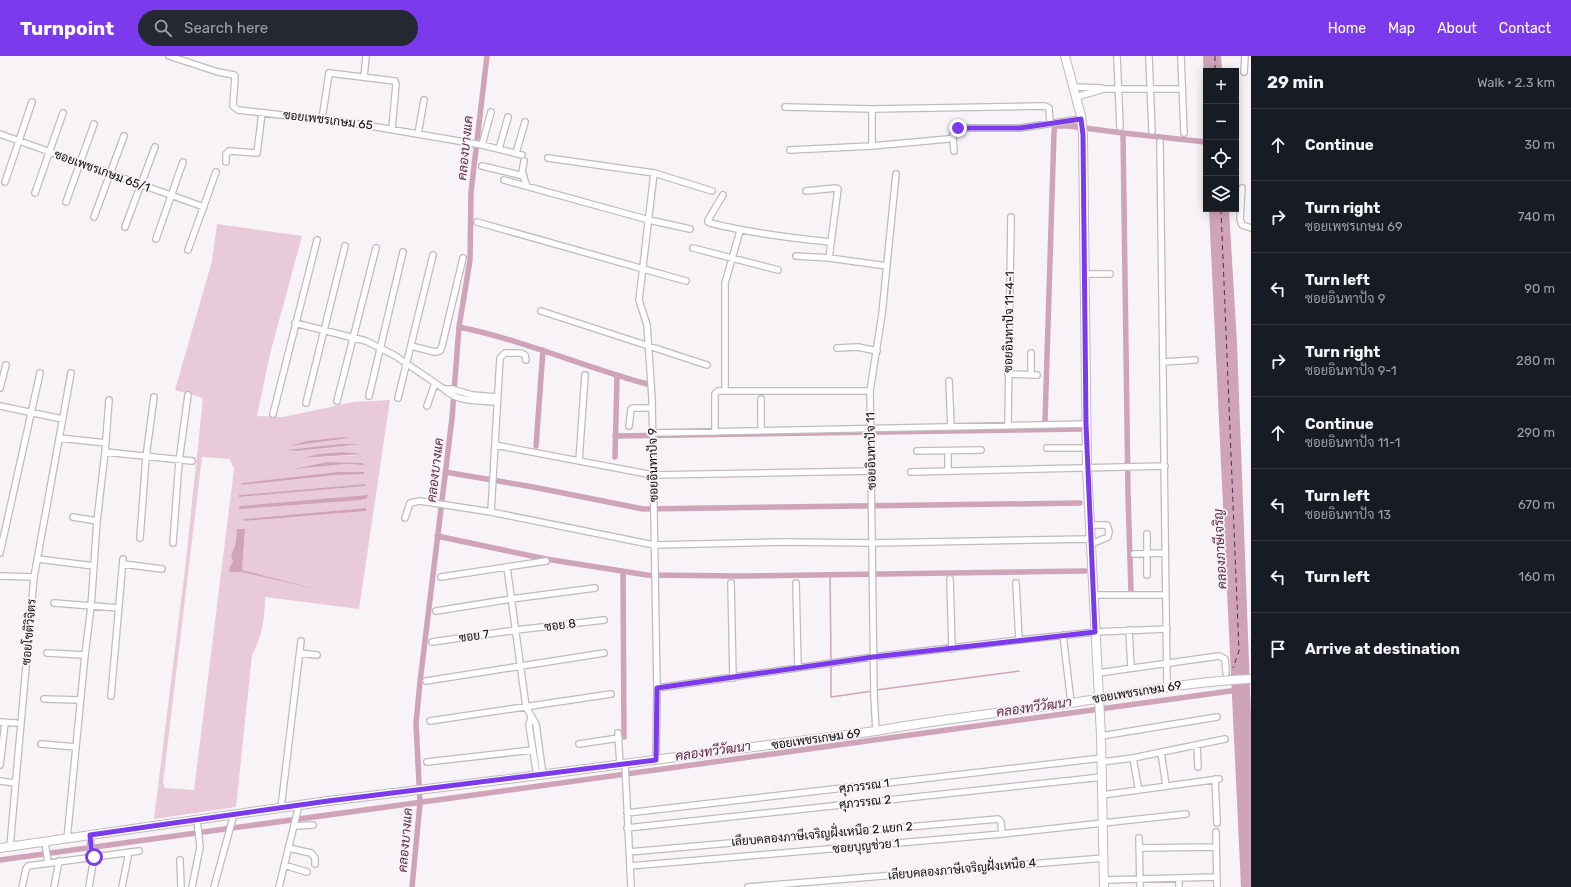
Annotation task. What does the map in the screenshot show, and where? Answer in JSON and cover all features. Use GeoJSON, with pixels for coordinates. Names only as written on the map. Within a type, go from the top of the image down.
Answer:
{"type":"FeatureCollection","features":[{"type":"Feature","properties":{"kind":"main road"},"geometry":{"type":"LineString","coordinates":[[1065,56],[1074,87],[1082,124],[1087,468],[1100,701],[1104,883]]}},
{"type":"Feature","properties":{"kind":"main road","name":"ซอยเพชรเกษม 69"},"geometry":{"type":"LineString","coordinates":[[0,848],[46,844],[67,839],[233,817],[281,808],[298,808],[430,788],[623,766],[656,760],[876,731],[932,720],[1071,703],[1100,701],[1168,686],[1226,676],[1251,679]]}},
{"type":"Feature","properties":{"kind":"street","name":"ซอยเพชรเกษม 65"},"geometry":{"type":"LineString","coordinates":[[168,56],[218,72],[234,75],[233,106],[238,110],[322,119],[392,129],[482,145],[519,154],[524,122]]}},
{"type":"Feature","properties":{"kind":"street"},"geometry":{"type":"LineString","coordinates":[[364,77],[366,56]]}},
{"type":"Feature","properties":{"kind":"street"},"geometry":{"type":"LineString","coordinates":[[1117,56],[1120,127]]}},
{"type":"Feature","properties":{"kind":"street"},"geometry":{"type":"LineString","coordinates":[[1148,56],[1152,131]]}},
{"type":"Feature","properties":{"kind":"street"},"geometry":{"type":"LineString","coordinates":[[1181,56],[1184,133]]}},
{"type":"Feature","properties":{"kind":"street"},"geometry":{"type":"LineString","coordinates":[[1244,72],[1245,56]]}},
{"type":"Feature","properties":{"kind":"street"},"geometry":{"type":"LineString","coordinates":[[322,119],[329,73],[394,81],[396,82],[392,129]]}},
{"type":"Feature","properties":{"kind":"street"},"geometry":{"type":"LineString","coordinates":[[1074,87],[1104,89],[1182,89]]}},
{"type":"Feature","properties":{"kind":"street"},"geometry":{"type":"LineString","coordinates":[[1076,97],[1104,89]]}},
{"type":"Feature","properties":{"kind":"street"},"geometry":{"type":"LineString","coordinates":[[418,134],[424,100]]}},
{"type":"Feature","properties":{"kind":"street"},"geometry":{"type":"LineString","coordinates":[[5,182],[32,102]]}},
{"type":"Feature","properties":{"kind":"street"},"geometry":{"type":"LineString","coordinates":[[785,107],[872,108],[1045,106],[1049,108],[1050,123]]}},
{"type":"Feature","properties":{"kind":"street"},"geometry":{"type":"LineString","coordinates":[[872,108],[872,146]]}},
{"type":"Feature","properties":{"kind":"street"},"geometry":{"type":"LineString","coordinates":[[482,145],[491,112]]}},
{"type":"Feature","properties":{"kind":"street"},"geometry":{"type":"LineString","coordinates":[[35,193],[63,113]]}},
{"type":"Feature","properties":{"kind":"street"},"geometry":{"type":"LineString","coordinates":[[226,162],[226,154],[229,151],[257,153],[262,113]]}},
{"type":"Feature","properties":{"kind":"street"},"geometry":{"type":"LineString","coordinates":[[499,149],[508,117]]}},
{"type":"Feature","properties":{"kind":"street"},"geometry":{"type":"LineString","coordinates":[[954,150],[953,137],[954,132],[958,128],[1020,128],[1050,123],[1082,124]]}},
{"type":"Feature","properties":{"kind":"street"},"geometry":{"type":"LineString","coordinates":[[66,202],[79,162],[94,124]]}},
{"type":"Feature","properties":{"kind":"street","name":"ซอยเพชรเกษม 65/1"},"geometry":{"type":"LineString","coordinates":[[0,134],[204,207]]}},
{"type":"Feature","properties":{"kind":"street"},"geometry":{"type":"LineString","coordinates":[[94,216],[124,136]]}},
{"type":"Feature","properties":{"kind":"street"},"geometry":{"type":"LineString","coordinates":[[790,150],[872,146],[948,139],[953,137]]}},
{"type":"Feature","properties":{"kind":"street"},"geometry":{"type":"LineString","coordinates":[[1160,142],[1168,686]]}},
{"type":"Feature","properties":{"kind":"street"},"geometry":{"type":"LineString","coordinates":[[126,227],[155,147]]}},
{"type":"Feature","properties":{"kind":"street"},"geometry":{"type":"LineString","coordinates":[[548,158],[654,173],[712,191]]}},
{"type":"Feature","properties":{"kind":"street"},"geometry":{"type":"LineString","coordinates":[[524,161],[522,169],[527,186]]}},
{"type":"Feature","properties":{"kind":"street"},"geometry":{"type":"LineString","coordinates":[[156,238],[183,162]]}},
{"type":"Feature","properties":{"kind":"street"},"geometry":{"type":"LineString","coordinates":[[482,166],[524,176]]}},
{"type":"Feature","properties":{"kind":"street"},"geometry":{"type":"LineString","coordinates":[[188,250],[216,172]]}},
{"type":"Feature","properties":{"kind":"street","name":"ซอยอินทาปัจ 9"},"geometry":{"type":"LineString","coordinates":[[654,173],[639,300],[647,325],[652,408],[657,688],[656,760]]}},
{"type":"Feature","properties":{"kind":"street","name":"ซอยอินทาปัจ 11"},"geometry":{"type":"LineString","coordinates":[[876,731],[873,657],[870,391],[877,351],[896,174]]}},
{"type":"Feature","properties":{"kind":"street"},"geometry":{"type":"LineString","coordinates":[[504,180],[690,230]]}},
{"type":"Feature","properties":{"kind":"street"},"geometry":{"type":"LineString","coordinates":[[1242,188],[1240,220],[1242,225],[1246,228],[1251,228]]}},
{"type":"Feature","properties":{"kind":"street"},"geometry":{"type":"LineString","coordinates":[[806,191],[838,189],[829,258]]}},
{"type":"Feature","properties":{"kind":"street"},"geometry":{"type":"LineString","coordinates":[[723,195],[708,222],[740,231],[786,238],[831,242]]}},
{"type":"Feature","properties":{"kind":"street","name":"ซอยอินทาปัจ 11-4-1"},"geometry":{"type":"LineString","coordinates":[[1008,426],[1011,217]]}},
{"type":"Feature","properties":{"kind":"street"},"geometry":{"type":"LineString","coordinates":[[477,222],[686,281]]}},
{"type":"Feature","properties":{"kind":"street"},"geometry":{"type":"LineString","coordinates":[[725,390],[725,283],[740,231]]}},
{"type":"Feature","properties":{"kind":"street"},"geometry":{"type":"LineString","coordinates":[[273,414],[317,240]]}},
{"type":"Feature","properties":{"kind":"street"},"geometry":{"type":"LineString","coordinates":[[306,402],[345,246]]}},
{"type":"Feature","properties":{"kind":"street"},"geometry":{"type":"LineString","coordinates":[[337,401],[352,337],[376,248]]}},
{"type":"Feature","properties":{"kind":"street"},"geometry":{"type":"LineString","coordinates":[[692,248],[778,270]]}},
{"type":"Feature","properties":{"kind":"street"},"geometry":{"type":"LineString","coordinates":[[369,396],[403,252]]}},
{"type":"Feature","properties":{"kind":"street"},"geometry":{"type":"LineString","coordinates":[[398,398],[433,255]]}},
{"type":"Feature","properties":{"kind":"street"},"geometry":{"type":"LineString","coordinates":[[796,256],[829,258],[886,266]]}},
{"type":"Feature","properties":{"kind":"street"},"geometry":{"type":"LineString","coordinates":[[411,346],[440,352],[463,258]]}},
{"type":"Feature","properties":{"kind":"street"},"geometry":{"type":"LineString","coordinates":[[1084,274],[1110,274]]}},
{"type":"Feature","properties":{"kind":"street"},"geometry":{"type":"LineString","coordinates":[[541,311],[707,365]]}},
{"type":"Feature","properties":{"kind":"street"},"geometry":{"type":"LineString","coordinates":[[295,323],[352,337],[380,348],[451,392],[472,398],[497,400]]}},
{"type":"Feature","properties":{"kind":"street"},"geometry":{"type":"LineString","coordinates":[[837,348],[858,347],[877,351]]}},
{"type":"Feature","properties":{"kind":"street"},"geometry":{"type":"LineString","coordinates":[[491,512],[499,358],[505,353],[522,353],[525,355],[526,360]]}},
{"type":"Feature","properties":{"kind":"street"},"geometry":{"type":"LineString","coordinates":[[1008,374],[1034,375],[1031,353]]}},
{"type":"Feature","properties":{"kind":"street"},"geometry":{"type":"LineString","coordinates":[[1163,362],[1195,360]]}},
{"type":"Feature","properties":{"kind":"street"},"geometry":{"type":"LineString","coordinates":[[0,388],[6,366]]}},
{"type":"Feature","properties":{"kind":"street","name":"ซอยโชติวิจิตร"},"geometry":{"type":"LineString","coordinates":[[10,846],[34,577],[71,372]]}},
{"type":"Feature","properties":{"kind":"street"},"geometry":{"type":"LineString","coordinates":[[0,553],[40,373]]}},
{"type":"Feature","properties":{"kind":"street"},"geometry":{"type":"LineString","coordinates":[[578,461],[585,375]]}},
{"type":"Feature","properties":{"kind":"street"},"geometry":{"type":"LineString","coordinates":[[950,381],[951,428]]}},
{"type":"Feature","properties":{"kind":"street"},"geometry":{"type":"LineString","coordinates":[[427,406],[435,382]]}},
{"type":"Feature","properties":{"kind":"street"},"geometry":{"type":"LineString","coordinates":[[715,432],[715,394],[718,391],[870,391]]}},
{"type":"Feature","properties":{"kind":"street"},"geometry":{"type":"LineString","coordinates":[[173,543],[179,461],[188,395]]}},
{"type":"Feature","properties":{"kind":"street"},"geometry":{"type":"LineString","coordinates":[[140,538],[146,457],[154,397]]}},
{"type":"Feature","properties":{"kind":"street"},"geometry":{"type":"LineString","coordinates":[[761,399],[761,431]]}},
{"type":"Feature","properties":{"kind":"street"},"geometry":{"type":"LineString","coordinates":[[67,839],[106,452],[109,400]]}},
{"type":"Feature","properties":{"kind":"street"},"geometry":{"type":"LineString","coordinates":[[0,406],[62,419]]}},
{"type":"Feature","properties":{"kind":"street"},"geometry":{"type":"LineString","coordinates":[[629,426],[631,409],[652,408]]}},
{"type":"Feature","properties":{"kind":"street"},"geometry":{"type":"LineString","coordinates":[[652,434],[761,431],[871,431],[1086,424]]}},
{"type":"Feature","properties":{"kind":"street"},"geometry":{"type":"LineString","coordinates":[[59,438],[106,443]]}},
{"type":"Feature","properties":{"kind":"street"},"geometry":{"type":"LineString","coordinates":[[495,445],[653,475],[872,471]]}},
{"type":"Feature","properties":{"kind":"street"},"geometry":{"type":"LineString","coordinates":[[1047,448],[1087,448]]}},
{"type":"Feature","properties":{"kind":"street"},"geometry":{"type":"LineString","coordinates":[[917,452],[981,450]]}},
{"type":"Feature","properties":{"kind":"street"},"geometry":{"type":"LineString","coordinates":[[948,451],[948,471]]}},
{"type":"Feature","properties":{"kind":"street"},"geometry":{"type":"LineString","coordinates":[[106,452],[179,461],[192,461]]}},
{"type":"Feature","properties":{"kind":"street"},"geometry":{"type":"LineString","coordinates":[[911,472],[1165,466]]}},
{"type":"Feature","properties":{"kind":"street"},"geometry":{"type":"LineString","coordinates":[[405,518],[410,503],[420,501],[491,512],[654,546],[784,542],[872,543],[1090,541],[1108,537],[1109,531],[1107,525],[1090,525]]}},
{"type":"Feature","properties":{"kind":"street"},"geometry":{"type":"LineString","coordinates":[[73,516],[98,521]]}},
{"type":"Feature","properties":{"kind":"street"},"geometry":{"type":"LineString","coordinates":[[1147,534],[1147,575]]}},
{"type":"Feature","properties":{"kind":"street"},"geometry":{"type":"LineString","coordinates":[[1134,554],[1165,553]]}},
{"type":"Feature","properties":{"kind":"street"},"geometry":{"type":"LineString","coordinates":[[38,559],[94,566]]}},
{"type":"Feature","properties":{"kind":"street"},"geometry":{"type":"LineString","coordinates":[[441,577],[546,561]]}},
{"type":"Feature","properties":{"kind":"street"},"geometry":{"type":"LineString","coordinates":[[111,696],[123,562],[162,569]]}},
{"type":"Feature","properties":{"kind":"street"},"geometry":{"type":"LineString","coordinates":[[507,567],[526,707],[536,724],[540,775]]}},
{"type":"Feature","properties":{"kind":"street"},"geometry":{"type":"LineString","coordinates":[[0,576],[34,577]]}},
{"type":"Feature","properties":{"kind":"street"},"geometry":{"type":"LineString","coordinates":[[950,580],[952,649]]}},
{"type":"Feature","properties":{"kind":"street"},"geometry":{"type":"LineString","coordinates":[[796,582],[798,668]]}},
{"type":"Feature","properties":{"kind":"street"},"geometry":{"type":"LineString","coordinates":[[731,583],[733,678]]}},
{"type":"Feature","properties":{"kind":"street"},"geometry":{"type":"LineString","coordinates":[[1016,583],[1019,640]]}},
{"type":"Feature","properties":{"kind":"street"},"geometry":{"type":"LineString","coordinates":[[436,611],[595,588]]}},
{"type":"Feature","properties":{"kind":"street"},"geometry":{"type":"LineString","coordinates":[[1093,595],[1166,595]]}},
{"type":"Feature","properties":{"kind":"street"},"geometry":{"type":"LineString","coordinates":[[54,602],[119,608]]}},
{"type":"Feature","properties":{"kind":"street","name":"ซอย 8"},"geometry":{"type":"LineString","coordinates":[[516,630],[604,620]]}},
{"type":"Feature","properties":{"kind":"street"},"geometry":{"type":"LineString","coordinates":[[657,688],[873,657],[1019,640],[1095,632],[1167,629]]}},
{"type":"Feature","properties":{"kind":"street","name":"ซอย 7"},"geometry":{"type":"LineString","coordinates":[[432,642],[516,630]]}},
{"type":"Feature","properties":{"kind":"street"},"geometry":{"type":"LineString","coordinates":[[1129,630],[1131,668]]}},
{"type":"Feature","properties":{"kind":"street"},"geometry":{"type":"LineString","coordinates":[[1063,635],[1071,703]]}},
{"type":"Feature","properties":{"kind":"street"},"geometry":{"type":"LineString","coordinates":[[281,808],[301,641]]}},
{"type":"Feature","properties":{"kind":"street"},"geometry":{"type":"LineString","coordinates":[[47,653],[85,655]]}},
{"type":"Feature","properties":{"kind":"street"},"geometry":{"type":"LineString","coordinates":[[300,653],[317,655]]}},
{"type":"Feature","properties":{"kind":"street"},"geometry":{"type":"LineString","coordinates":[[426,681],[604,653]]}},
{"type":"Feature","properties":{"kind":"street"},"geometry":{"type":"LineString","coordinates":[[1098,673],[1222,657],[1225,659],[1226,676]]}},
{"type":"Feature","properties":{"kind":"street"},"geometry":{"type":"LineString","coordinates":[[430,721],[611,694]]}},
{"type":"Feature","properties":{"kind":"street"},"geometry":{"type":"LineString","coordinates":[[44,699],[80,700]]}},
{"type":"Feature","properties":{"kind":"street"},"geometry":{"type":"LineString","coordinates":[[531,717],[529,725],[533,750],[540,775]]}},
{"type":"Feature","properties":{"kind":"street"},"geometry":{"type":"LineString","coordinates":[[1101,736],[1217,717]]}},
{"type":"Feature","properties":{"kind":"street"},"geometry":{"type":"LineString","coordinates":[[0,765],[2,722],[16,723]]}},
{"type":"Feature","properties":{"kind":"street"},"geometry":{"type":"LineString","coordinates":[[579,744],[618,736],[626,778],[628,852],[631,887]]}},
{"type":"Feature","properties":{"kind":"street","name":"ศุภวรรณ 1"},"geometry":{"type":"LineString","coordinates":[[627,813],[1102,760],[1133,758],[1225,739]]}},
{"type":"Feature","properties":{"kind":"street"},"geometry":{"type":"LineString","coordinates":[[41,744],[76,747]]}},
{"type":"Feature","properties":{"kind":"street"},"geometry":{"type":"LineString","coordinates":[[1196,744],[1198,767]]}},
{"type":"Feature","properties":{"kind":"street"},"geometry":{"type":"LineString","coordinates":[[426,762],[533,750]]}},
{"type":"Feature","properties":{"kind":"street"},"geometry":{"type":"LineString","coordinates":[[1161,752],[1166,786]]}},
{"type":"Feature","properties":{"kind":"street"},"geometry":{"type":"LineString","coordinates":[[1133,758],[1138,786]]}},
{"type":"Feature","properties":{"kind":"street","name":"ศุภวรรณ 2"},"geometry":{"type":"LineString","coordinates":[[627,828],[1102,777]]}},
{"type":"Feature","properties":{"kind":"street"},"geometry":{"type":"LineString","coordinates":[[1102,795],[1217,779],[1217,823]]}},
{"type":"Feature","properties":{"kind":"street"},"geometry":{"type":"LineString","coordinates":[[0,781],[15,783]]}},
{"type":"Feature","properties":{"kind":"street"},"geometry":{"type":"LineString","coordinates":[[278,887],[298,808]]}},
{"type":"Feature","properties":{"kind":"street","name":"ซอยบุญช่วย 1"},"geometry":{"type":"LineString","coordinates":[[630,866],[1002,834],[1186,814]]}},
{"type":"Feature","properties":{"kind":"street"},"geometry":{"type":"LineString","coordinates":[[214,887],[233,817]]}},
{"type":"Feature","properties":{"kind":"street","name":"เลียบคลองภาษีเจริญฝั่งเหนือ 2 แยก 2"},"geometry":{"type":"LineString","coordinates":[[628,852],[998,819],[1001,822],[1002,834]]}},
{"type":"Feature","properties":{"kind":"street"},"geometry":{"type":"LineString","coordinates":[[192,887],[199,855],[197,822]]}},
{"type":"Feature","properties":{"kind":"street"},"geometry":{"type":"LineString","coordinates":[[294,825],[313,825]]}},
{"type":"Feature","properties":{"kind":"street"},"geometry":{"type":"LineString","coordinates":[[1216,832],[1217,887]]}},
{"type":"Feature","properties":{"kind":"street"},"geometry":{"type":"LineString","coordinates":[[89,887],[92,855],[90,837]]}},
{"type":"Feature","properties":{"kind":"street"},"geometry":{"type":"LineString","coordinates":[[1139,838],[1140,887]]}},
{"type":"Feature","properties":{"kind":"street"},"geometry":{"type":"LineString","coordinates":[[46,844],[48,860]]}},
{"type":"Feature","properties":{"kind":"street"},"geometry":{"type":"LineString","coordinates":[[1139,848],[1216,847]]}},
{"type":"Feature","properties":{"kind":"street"},"geometry":{"type":"LineString","coordinates":[[288,848],[311,852],[315,858],[315,864]]}},
{"type":"Feature","properties":{"kind":"street"},"geometry":{"type":"LineString","coordinates":[[22,887],[26,867],[48,860],[59,861],[92,855],[139,851]]}},
{"type":"Feature","properties":{"kind":"street"},"geometry":{"type":"LineString","coordinates":[[122,887],[128,852]]}},
{"type":"Feature","properties":{"kind":"street","name":"เลียบคลองภาษีเจริญฝั่งเหนือ 4"},"geometry":{"type":"LineString","coordinates":[[748,887],[1104,858]]}},
{"type":"Feature","properties":{"kind":"street"},"geometry":{"type":"LineString","coordinates":[[180,860],[181,887]]}},
{"type":"Feature","properties":{"kind":"street"},"geometry":{"type":"LineString","coordinates":[[54,887],[59,861]]}},
{"type":"Feature","properties":{"kind":"street"},"geometry":{"type":"LineString","coordinates":[[284,865],[307,872]]}},
{"type":"Feature","properties":{"kind":"street"},"geometry":{"type":"LineString","coordinates":[[1104,883],[1140,879],[1216,877]]}},
{"type":"Feature","properties":{"kind":"street"},"geometry":{"type":"LineString","coordinates":[[1179,878],[1179,887]]}},
{"type":"Feature","properties":{"kind":"shaded area"},"geometry":{"type":"Polygon","coordinates":[[[1203,56],[1221,56],[1222,68],[1203,68],[1203,56]]]}},
{"type":"Feature","properties":{"kind":"shaded area"},"geometry":{"type":"Polygon","coordinates":[[[1209,212],[1229,212],[1237,343],[1251,715],[1251,887],[1241,887],[1209,212]]]}},
{"type":"Feature","properties":{"kind":"shaded area"},"geometry":{"type":"Polygon","coordinates":[[[217,224],[302,236],[270,354],[257,416],[283,417],[354,402],[390,400],[359,609],[265,597],[262,627],[258,642],[252,655],[236,807],[154,819],[185,569],[203,398],[175,390],[212,261],[217,224]],[[342,437],[306,441],[293,445],[347,438],[342,437]],[[339,444],[290,450],[297,451],[357,444],[339,444]],[[341,452],[318,454],[305,458],[358,455],[341,452]],[[202,457],[163,783],[165,788],[194,790],[234,469],[230,459],[202,457]],[[327,462],[295,468],[346,464],[364,465],[327,462]],[[337,472],[243,483],[241,485],[364,472],[337,472]],[[365,484],[239,495],[239,497],[366,486],[365,484]],[[365,508],[244,519],[245,521],[366,511],[365,508]],[[245,529],[236,534],[235,546],[231,555],[233,563],[230,566],[229,572],[241,572],[303,586],[242,570],[245,529]]]}},
{"type":"Feature","properties":{"kind":"shaded area"},"geometry":{"type":"Polygon","coordinates":[[[342,437],[349,438],[290,446],[306,441],[342,437]]]}},
{"type":"Feature","properties":{"kind":"shaded area"},"geometry":{"type":"Polygon","coordinates":[[[339,444],[361,444],[297,451],[287,450],[339,444]]]}},
{"type":"Feature","properties":{"kind":"shaded area"},"geometry":{"type":"Polygon","coordinates":[[[341,452],[363,454],[303,458],[318,454],[341,452]]]}},
{"type":"Feature","properties":{"kind":"shaded area"},"geometry":{"type":"Polygon","coordinates":[[[327,462],[362,463],[365,465],[346,464],[292,469],[327,462]]]}},
{"type":"Feature","properties":{"kind":"shaded area"},"geometry":{"type":"Polygon","coordinates":[[[337,472],[364,472],[364,474],[337,475],[241,485],[242,483],[337,472]]]}},
{"type":"Feature","properties":{"kind":"shaded area"},"geometry":{"type":"Polygon","coordinates":[[[365,484],[366,486],[239,497],[239,495],[365,484]]]}},
{"type":"Feature","properties":{"kind":"shaded area"},"geometry":{"type":"Polygon","coordinates":[[[368,495],[367,498],[361,500],[239,509],[240,506],[368,495]]]}},
{"type":"Feature","properties":{"kind":"shaded area"},"geometry":{"type":"Polygon","coordinates":[[[365,508],[367,511],[245,521],[243,519],[365,508]]]}},
{"type":"Feature","properties":{"kind":"shaded area"},"geometry":{"type":"Polygon","coordinates":[[[237,529],[245,529],[242,570],[316,589],[241,572],[229,572],[230,566],[233,562],[231,555],[235,546],[237,529]]]}},
{"type":"Feature","properties":{"kind":"waterway","name":"คลองบางแค"},"geometry":{"type":"LineString","coordinates":[[412,887],[420,803],[416,723],[452,418],[459,327],[470,260],[471,192],[487,56]]}},
{"type":"Feature","properties":{"kind":"waterway"},"geometry":{"type":"LineString","coordinates":[[1045,421],[1055,126],[1069,126],[1203,142]]}},
{"type":"Feature","properties":{"kind":"waterway"},"geometry":{"type":"LineString","coordinates":[[1123,133],[1128,494],[1131,592]]}},
{"type":"Feature","properties":{"kind":"waterway"},"geometry":{"type":"LineString","coordinates":[[459,327],[507,339],[647,384]]}},
{"type":"Feature","properties":{"kind":"waterway"},"geometry":{"type":"LineString","coordinates":[[536,446],[543,350]]}},
{"type":"Feature","properties":{"kind":"waterway"},"geometry":{"type":"LineString","coordinates":[[615,457],[617,376]]}},
{"type":"Feature","properties":{"kind":"waterway"},"geometry":{"type":"LineString","coordinates":[[615,436],[1082,429]]}},
{"type":"Feature","properties":{"kind":"waterway"},"geometry":{"type":"LineString","coordinates":[[445,472],[533,487],[643,509],[1080,503]]}},
{"type":"Feature","properties":{"kind":"waterway"},"geometry":{"type":"LineString","coordinates":[[437,536],[546,559],[647,575],[739,576],[1085,571]]}},
{"type":"Feature","properties":{"kind":"waterway"},"geometry":{"type":"LineString","coordinates":[[623,571],[624,737]]}},
{"type":"Feature","properties":{"kind":"waterway"},"geometry":{"type":"LineString","coordinates":[[830,575],[831,661]]}},
{"type":"Feature","properties":{"kind":"waterway"},"geometry":{"type":"LineString","coordinates":[[831,665],[831,697],[873,691]]}},
{"type":"Feature","properties":{"kind":"waterway"},"geometry":{"type":"LineString","coordinates":[[876,690],[1019,671]]}},
{"type":"Feature","properties":{"kind":"waterway","name":"คลองทวีวัฒนา"},"geometry":{"type":"LineString","coordinates":[[0,860],[1238,690]]}},
{"type":"Feature","properties":{"kind":"ferry route"},"geometry":{"type":"LineString","coordinates":[[1215,56],[1215,68]]}},
{"type":"Feature","properties":{"kind":"ferry route"},"geometry":{"type":"LineString","coordinates":[[1221,212],[1239,651],[1233,668]]}},
{"type":"Feature","properties":{"kind":"route"},"geometry":{"type":"LineString","coordinates":[[94,857],[92,857],[90,835],[328,801],[656,760],[657,688],[873,657],[1095,632],[1087,468],[1083,135],[1081,119],[1020,128],[958,128]]}},
{"type":"Feature","properties":{"kind":"water label","name":"คลองภาษีเจริญ"},"geometry":{"type":"Point","coordinates":[1220,549]}}]}
